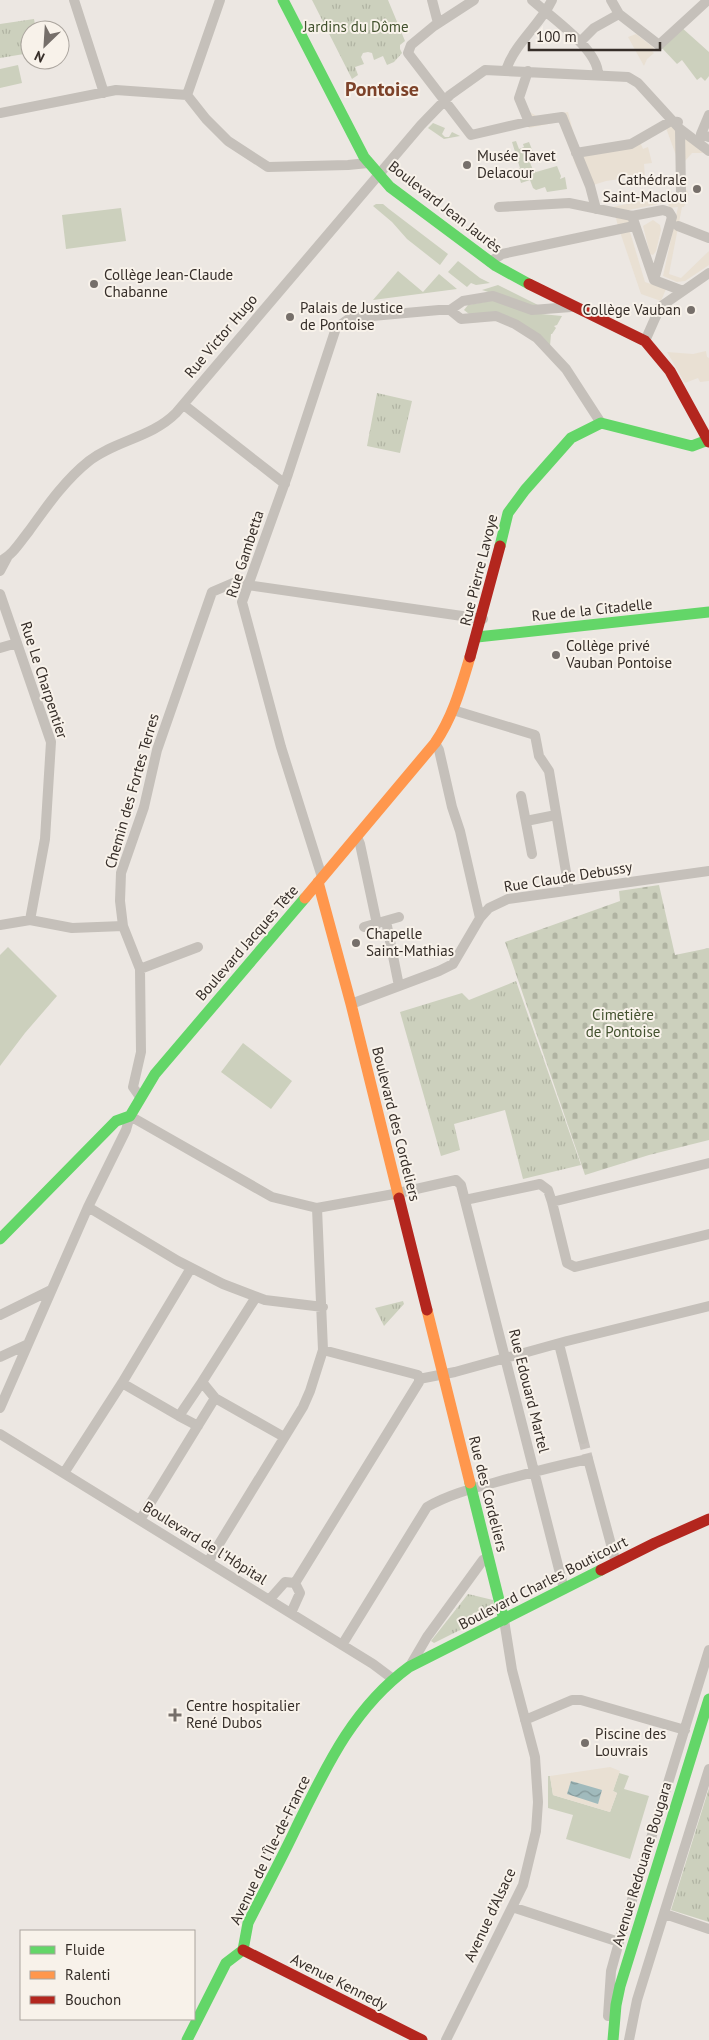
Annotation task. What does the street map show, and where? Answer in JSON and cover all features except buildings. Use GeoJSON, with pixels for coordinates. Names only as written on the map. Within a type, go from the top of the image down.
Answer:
{"type":"FeatureCollection","features":[{"type":"Feature","properties":{"kind":"street"},"geometry":{"type":"LineString","coordinates":[[74,0],[104,93]]}},
{"type":"Feature","properties":{"kind":"street"},"geometry":{"type":"LineString","coordinates":[[187,95],[220,0]]}},
{"type":"Feature","properties":{"kind":"street","name":"Boulevard Jean Jaurès"},"geometry":{"type":"LineString","coordinates":[[282,0],[368,163],[390,187],[490,262],[574,307],[645,341]]}},
{"type":"Feature","properties":{"kind":"street"},"geometry":{"type":"LineString","coordinates":[[432,0],[438,23]]}},
{"type":"Feature","properties":{"kind":"street"},"geometry":{"type":"LineString","coordinates":[[474,0],[438,23],[411,45],[408,53],[472,135],[529,122],[562,117],[590,186],[596,208]]}},
{"type":"Feature","properties":{"kind":"street"},"geometry":{"type":"LineString","coordinates":[[532,0],[580,42],[598,65],[598,74]]}},
{"type":"Feature","properties":{"kind":"street"},"geometry":{"type":"LineString","coordinates":[[552,0],[546,13],[512,55],[506,70],[598,74],[621,76],[635,80],[678,125],[709,151]]}},
{"type":"Feature","properties":{"kind":"street"},"geometry":{"type":"LineString","coordinates":[[611,0],[619,14],[659,46],[708,1]]}},
{"type":"Feature","properties":{"kind":"street"},"geometry":{"type":"LineString","coordinates":[[580,42],[594,28],[619,14]]}},
{"type":"Feature","properties":{"kind":"street","name":"Rue Victor Hugo"},"geometry":{"type":"LineString","coordinates":[[4,560],[67,481],[89,461],[101,453],[164,425],[184,405],[378,174],[445,100],[485,70],[506,70]]}},
{"type":"Feature","properties":{"kind":"street"},"geometry":{"type":"LineString","coordinates":[[528,71],[519,98],[529,122]]}},
{"type":"Feature","properties":{"kind":"street"},"geometry":{"type":"LineString","coordinates":[[0,113],[116,90],[187,95],[228,141],[268,167],[368,163]]}},
{"type":"Feature","properties":{"kind":"street"},"geometry":{"type":"LineString","coordinates":[[705,135],[709,115]]}},
{"type":"Feature","properties":{"kind":"street"},"geometry":{"type":"LineString","coordinates":[[576,153],[630,144],[678,125]]}},
{"type":"Feature","properties":{"kind":"street"},"geometry":{"type":"LineString","coordinates":[[678,125],[682,192]]}},
{"type":"Feature","properties":{"kind":"street"},"geometry":{"type":"LineString","coordinates":[[498,208],[569,203],[596,208],[633,221]]}},
{"type":"Feature","properties":{"kind":"street"},"geometry":{"type":"LineString","coordinates":[[490,262],[502,254],[633,221],[663,210],[669,212],[672,217],[654,280]]}},
{"type":"Feature","properties":{"kind":"street"},"geometry":{"type":"LineString","coordinates":[[633,221],[654,280],[683,291]]}},
{"type":"Feature","properties":{"kind":"street"},"geometry":{"type":"LineString","coordinates":[[678,226],[709,238]]}},
{"type":"Feature","properties":{"kind":"street"},"geometry":{"type":"LineString","coordinates":[[574,307],[532,310],[493,296],[463,301],[450,310],[461,319],[496,316],[516,324],[537,338],[566,369],[601,423],[692,446],[708,441],[670,370],[645,341],[660,306],[709,274]]}},
{"type":"Feature","properties":{"kind":"street","name":"Rue Gambetta"},"geometry":{"type":"LineString","coordinates":[[320,880],[281,747],[242,602],[285,484],[336,328],[350,318],[450,310]]}},
{"type":"Feature","properties":{"kind":"street"},"geometry":{"type":"LineString","coordinates":[[184,405],[285,484]]}},
{"type":"Feature","properties":{"kind":"street","name":"Rue Pierre Lavoye"},"geometry":{"type":"LineString","coordinates":[[477,637],[508,513],[525,490],[571,438],[601,423]]}},
{"type":"Feature","properties":{"kind":"street"},"geometry":{"type":"LineString","coordinates":[[0,571],[4,560]]}},
{"type":"Feature","properties":{"kind":"street","name":"Chemin des Fortes Terres"},"geometry":{"type":"LineString","coordinates":[[140,1097],[133,1087],[141,1052],[140,969],[123,926],[120,901],[121,872],[144,807],[158,750],[212,592],[233,583],[483,619]]}},
{"type":"Feature","properties":{"kind":"street","name":"Rue Le Charpentier"},"geometry":{"type":"LineString","coordinates":[[0,594],[51,742],[45,839],[30,920]]}},
{"type":"Feature","properties":{"kind":"street","name":"Rue de la Citadelle"},"geometry":{"type":"LineString","coordinates":[[477,637],[709,612]]}},
{"type":"Feature","properties":{"kind":"street","name":"Boulevard Jacques Tête"},"geometry":{"type":"LineString","coordinates":[[130,1116],[155,1074],[436,743],[453,710],[477,637]]}},
{"type":"Feature","properties":{"kind":"street"},"geometry":{"type":"LineString","coordinates":[[0,648],[17,644]]}},
{"type":"Feature","properties":{"kind":"street"},"geometry":{"type":"LineString","coordinates":[[453,710],[535,735],[539,756],[549,771],[569,890]]}},
{"type":"Feature","properties":{"kind":"street"},"geometry":{"type":"LineString","coordinates":[[436,743],[440,750],[452,807],[460,831],[480,918]]}},
{"type":"Feature","properties":{"kind":"street"},"geometry":{"type":"LineString","coordinates":[[521,796],[532,854]]}},
{"type":"Feature","properties":{"kind":"street"},"geometry":{"type":"LineString","coordinates":[[526,821],[556,816]]}},
{"type":"Feature","properties":{"kind":"street"},"geometry":{"type":"LineString","coordinates":[[357,837],[399,986]]}},
{"type":"Feature","properties":{"kind":"street","name":"Rue Claude Debussy"},"geometry":{"type":"LineString","coordinates":[[351,1004],[453,964],[480,918],[489,908],[508,899],[709,871]]}},
{"type":"Feature","properties":{"kind":"street","name":"Boulevard des Cordeliers"},"geometry":{"type":"LineString","coordinates":[[320,880],[443,1375]]}},
{"type":"Feature","properties":{"kind":"street"},"geometry":{"type":"LineString","coordinates":[[364,927],[399,917]]}},
{"type":"Feature","properties":{"kind":"street"},"geometry":{"type":"LineString","coordinates":[[0,925],[30,920],[72,928],[123,926]]}},
{"type":"Feature","properties":{"kind":"street"},"geometry":{"type":"LineString","coordinates":[[140,969],[198,947]]}},
{"type":"Feature","properties":{"kind":"street"},"geometry":{"type":"LineString","coordinates":[[0,1239],[116,1121],[130,1116],[272,1197],[318,1208],[397,1193]]}},
{"type":"Feature","properties":{"kind":"street"},"geometry":{"type":"LineString","coordinates":[[0,1408],[26,1344],[88,1207],[126,1130],[130,1116]]}},
{"type":"Feature","properties":{"kind":"street"},"geometry":{"type":"LineString","coordinates":[[552,1202],[709,1163]]}},
{"type":"Feature","properties":{"kind":"street","name":"Rue Edouard Martel"},"geometry":{"type":"LineString","coordinates":[[397,1193],[456,1180],[461,1185],[564,1590]]}},
{"type":"Feature","properties":{"kind":"street"},"geometry":{"type":"LineString","coordinates":[[465,1200],[540,1184],[548,1190],[567,1263],[575,1267],[709,1234]]}},
{"type":"Feature","properties":{"kind":"street"},"geometry":{"type":"LineString","coordinates":[[88,1207],[191,1268],[223,1284],[265,1300],[323,1307]]}},
{"type":"Feature","properties":{"kind":"street"},"geometry":{"type":"LineString","coordinates":[[208,1562],[284,1438],[310,1391],[323,1350],[323,1307],[318,1208]]}},
{"type":"Feature","properties":{"kind":"street"},"geometry":{"type":"LineString","coordinates":[[64,1474],[122,1383],[191,1268]]}},
{"type":"Feature","properties":{"kind":"street"},"geometry":{"type":"LineString","coordinates":[[0,1315],[51,1290]]}},
{"type":"Feature","properties":{"kind":"street"},"geometry":{"type":"LineString","coordinates":[[179,1416],[256,1297]]}},
{"type":"Feature","properties":{"kind":"street"},"geometry":{"type":"LineString","coordinates":[[419,1379],[443,1375],[709,1306]]}},
{"type":"Feature","properties":{"kind":"street"},"geometry":{"type":"LineString","coordinates":[[0,1357],[26,1344]]}},
{"type":"Feature","properties":{"kind":"street"},"geometry":{"type":"LineString","coordinates":[[558,1344],[583,1439]]}},
{"type":"Feature","properties":{"kind":"street"},"geometry":{"type":"LineString","coordinates":[[295,1583],[419,1382],[418,1375],[323,1350]]}},
{"type":"Feature","properties":{"kind":"street","name":"Rue des Cordeliers"},"geometry":{"type":"LineString","coordinates":[[443,1375],[504,1620]]}},
{"type":"Feature","properties":{"kind":"street"},"geometry":{"type":"LineString","coordinates":[[202,1382],[215,1398],[284,1438]]}},
{"type":"Feature","properties":{"kind":"street"},"geometry":{"type":"LineString","coordinates":[[122,1383],[198,1426]]}},
{"type":"Feature","properties":{"kind":"street"},"geometry":{"type":"LineString","coordinates":[[140,1520],[215,1398]]}},
{"type":"Feature","properties":{"kind":"street","name":"Boulevard de l'Hôpital"},"geometry":{"type":"LineString","coordinates":[[0,1434],[373,1664],[393,1679]]}},
{"type":"Feature","properties":{"kind":"street"},"geometry":{"type":"LineString","coordinates":[[342,1645],[428,1507],[441,1499],[472,1489],[534,1471],[588,1459],[616,1563]]}},
{"type":"Feature","properties":{"kind":"street","name":"Boulevard Charles Bouticourt"},"geometry":{"type":"LineString","coordinates":[[393,1679],[410,1667],[616,1563],[709,1519]]}},
{"type":"Feature","properties":{"kind":"street"},"geometry":{"type":"LineString","coordinates":[[410,1667],[427,1637],[483,1560],[488,1558]]}},
{"type":"Feature","properties":{"kind":"street"},"geometry":{"type":"LineString","coordinates":[[269,1600],[285,1582],[295,1583]]}},
{"type":"Feature","properties":{"kind":"street"},"geometry":{"type":"LineString","coordinates":[[291,1614],[300,1593],[295,1583]]}},
{"type":"Feature","properties":{"kind":"street","name":"Avenue d'Alsace"},"geometry":{"type":"LineString","coordinates":[[446,2040],[523,1885],[538,1818],[538,1775],[535,1757],[512,1670],[504,1620]]}},
{"type":"Feature","properties":{"kind":"street"},"geometry":{"type":"LineString","coordinates":[[608,2040],[607,2026],[611,1971],[709,1650]]}},
{"type":"Feature","properties":{"kind":"street","name":"Avenue de l'Île-de-France"},"geometry":{"type":"LineString","coordinates":[[243,1950],[248,1923],[335,1753],[354,1722],[393,1679]]}},
{"type":"Feature","properties":{"kind":"street","name":"Avenue Redouane Bougara"},"geometry":{"type":"LineString","coordinates":[[613,2040],[616,2004],[620,1986],[709,1699]]}},
{"type":"Feature","properties":{"kind":"street"},"geometry":{"type":"LineString","coordinates":[[525,1720],[572,1700],[581,1700],[685,1730]]}},
{"type":"Feature","properties":{"kind":"street","name":"Avenue Redouane Bougara"},"geometry":{"type":"LineString","coordinates":[[624,2040],[627,1991],[633,1964],[709,1725]]}},
{"type":"Feature","properties":{"kind":"street"},"geometry":{"type":"LineString","coordinates":[[629,2040],[637,2000],[709,1769]]}},
{"type":"Feature","properties":{"kind":"street"},"geometry":{"type":"LineString","coordinates":[[512,1908],[619,1942]]}},
{"type":"Feature","properties":{"kind":"street"},"geometry":{"type":"LineString","coordinates":[[665,1914],[709,1929]]}},
{"type":"Feature","properties":{"kind":"street"},"geometry":{"type":"LineString","coordinates":[[187,2040],[226,1963],[243,1950]]}},
{"type":"Feature","properties":{"kind":"street","name":"Avenue Kennedy"},"geometry":{"type":"LineString","coordinates":[[243,1950],[422,2040]]}},
{"type":"Feature","properties":{"kind":"green space","name":"Jardins du Dôme"},"geometry":{"type":"Polygon","coordinates":[[[312,0],[388,0],[405,41],[400,45],[402,53],[394,62],[387,65],[383,56],[374,60],[372,53],[363,53],[361,57],[364,64],[355,67],[358,75],[352,79],[312,0]]]}},
{"type":"Feature","properties":{"kind":"green space"},"geometry":{"type":"Polygon","coordinates":[[[20,21],[20,55],[0,58],[0,24],[20,21]]]}},
{"type":"Feature","properties":{"kind":"green space"},"geometry":{"type":"Polygon","coordinates":[[[681,27],[709,52],[709,76],[705,81],[701,77],[697,80],[682,60],[677,64],[661,47],[681,27]]]}},
{"type":"Feature","properties":{"kind":"green space"},"geometry":{"type":"Polygon","coordinates":[[[18,65],[22,83],[0,88],[0,69],[18,65]]]}},
{"type":"Feature","properties":{"kind":"green space"},"geometry":{"type":"Polygon","coordinates":[[[433,123],[445,128],[442,134],[445,137],[449,137],[452,132],[460,136],[444,139],[428,128],[433,123]]]}},
{"type":"Feature","properties":{"kind":"green space"},"geometry":{"type":"Polygon","coordinates":[[[516,141],[519,149],[524,147],[523,144],[529,142],[533,152],[527,155],[533,170],[535,169],[536,172],[557,166],[561,176],[560,179],[565,177],[567,189],[547,192],[545,187],[536,190],[533,188],[530,180],[521,183],[517,170],[520,168],[512,142],[516,141]]]}},
{"type":"Feature","properties":{"kind":"green space"},"geometry":{"type":"Polygon","coordinates":[[[383,204],[448,254],[440,265],[407,239],[392,222],[373,206],[383,204]]]}},
{"type":"Feature","properties":{"kind":"green space"},"geometry":{"type":"Polygon","coordinates":[[[121,208],[126,241],[66,249],[62,215],[121,208]]]}},
{"type":"Feature","properties":{"kind":"green space"},"geometry":{"type":"Polygon","coordinates":[[[458,261],[480,278],[490,283],[476,285],[471,283],[467,287],[448,272],[458,261]]]}},
{"type":"Feature","properties":{"kind":"green space"},"geometry":{"type":"Polygon","coordinates":[[[398,271],[423,292],[439,274],[457,289],[373,300],[398,271]]]}},
{"type":"Feature","properties":{"kind":"green space"},"geometry":{"type":"Polygon","coordinates":[[[498,285],[538,305],[530,305],[482,290],[498,285]]]}},
{"type":"Feature","properties":{"kind":"green space"},"geometry":{"type":"Polygon","coordinates":[[[495,300],[531,313],[562,316],[557,325],[554,326],[556,328],[551,334],[550,346],[501,313],[469,314],[464,310],[468,305],[495,300]]]}},
{"type":"Feature","properties":{"kind":"green space"},"geometry":{"type":"Polygon","coordinates":[[[377,393],[412,401],[400,453],[367,446],[377,393]]]}},
{"type":"Feature","properties":{"kind":"green space","name":"Cimetière de Pontoise"},"geometry":{"type":"Polygon","coordinates":[[[659,885],[675,955],[709,948],[709,1140],[649,1155],[585,1175],[505,942],[620,901],[619,891],[659,885]]]}},
{"type":"Feature","properties":{"kind":"green space"},"geometry":{"type":"Polygon","coordinates":[[[8,947],[57,996],[0,1066],[0,955],[8,947]]]}},
{"type":"Feature","properties":{"kind":"green space"},"geometry":{"type":"Polygon","coordinates":[[[516,981],[581,1165],[523,1179],[505,1110],[454,1124],[460,1150],[441,1156],[400,1012],[462,993],[469,1000],[516,981]]]}},
{"type":"Feature","properties":{"kind":"green space"},"geometry":{"type":"Polygon","coordinates":[[[243,1043],[292,1081],[271,1109],[221,1072],[243,1043]]]}},
{"type":"Feature","properties":{"kind":"green space"},"geometry":{"type":"Polygon","coordinates":[[[403,1301],[404,1304],[384,1326],[375,1308],[403,1301]]]}},
{"type":"Feature","properties":{"kind":"green space"},"geometry":{"type":"Polygon","coordinates":[[[468,1594],[493,1600],[495,1609],[492,1614],[434,1643],[431,1641],[468,1594]]]}},
{"type":"Feature","properties":{"kind":"green space"},"geometry":{"type":"Polygon","coordinates":[[[619,1773],[629,1776],[624,1789],[649,1796],[630,1859],[566,1839],[573,1815],[548,1808],[548,1776],[550,1776],[553,1795],[610,1812],[617,1793],[613,1791],[619,1773]]]}},
{"type":"Feature","properties":{"kind":"green space"},"geometry":{"type":"Polygon","coordinates":[[[709,1788],[709,1922],[671,1910],[709,1788]]]}},
{"type":"Feature","properties":{"kind":"shaded area"},"geometry":{"type":"Polygon","coordinates":[[[636,34],[654,48],[651,50],[654,53],[647,59],[644,66],[628,37],[636,34]]]}},
{"type":"Feature","properties":{"kind":"shaded area"},"geometry":{"type":"Polygon","coordinates":[[[530,112],[538,117],[568,112],[578,151],[615,145],[670,125],[703,153],[692,153],[685,161],[684,187],[689,194],[684,207],[682,207],[669,274],[681,278],[709,251],[709,265],[685,281],[677,282],[663,276],[678,207],[669,208],[668,202],[629,210],[630,232],[645,282],[666,289],[661,301],[641,294],[618,226],[613,207],[667,193],[678,193],[677,158],[666,128],[640,142],[643,149],[648,147],[652,163],[644,164],[645,177],[640,178],[640,176],[606,181],[590,186],[585,182],[576,166],[560,123],[529,128],[525,116],[530,112]]]}},
{"type":"Feature","properties":{"kind":"shaded area"},"geometry":{"type":"Polygon","coordinates":[[[653,220],[660,225],[661,230],[656,251],[653,255],[650,254],[643,226],[653,220]]]}},
{"type":"Feature","properties":{"kind":"shaded area"},"geometry":{"type":"Polygon","coordinates":[[[706,351],[709,358],[709,381],[700,382],[698,378],[685,383],[667,352],[693,354],[706,351]]]}},
{"type":"Feature","properties":{"kind":"shaded area"},"geometry":{"type":"Polygon","coordinates":[[[610,1767],[620,1771],[613,1791],[617,1793],[610,1812],[553,1795],[550,1776],[610,1767]]]}},
{"type":"Feature","properties":{"kind":"water"},"geometry":{"type":"Polygon","coordinates":[[[571,1781],[602,1790],[598,1804],[567,1794],[571,1781]]]}},
{"type":"Feature","properties":{"kind":"tunnel"},"geometry":{"type":"LineString","coordinates":[[583,1439],[588,1459]]}},
{"type":"Feature","properties":{"kind":"traffic: fast"},"geometry":{"type":"LineString","coordinates":[[283,0],[364,157],[390,187],[496,266],[529,284]]}},
{"type":"Feature","properties":{"kind":"traffic: fast"},"geometry":{"type":"LineString","coordinates":[[500,546],[508,513],[525,490],[571,438],[601,423],[692,446],[708,440]]}},
{"type":"Feature","properties":{"kind":"traffic: fast"},"geometry":{"type":"LineString","coordinates":[[477,637],[709,612]]}},
{"type":"Feature","properties":{"kind":"traffic: fast"},"geometry":{"type":"LineString","coordinates":[[0,1239],[116,1121],[130,1116],[155,1074],[305,898]]}},
{"type":"Feature","properties":{"kind":"traffic: fast"},"geometry":{"type":"LineString","coordinates":[[470,1483],[504,1620]]}},
{"type":"Feature","properties":{"kind":"traffic: fast"},"geometry":{"type":"LineString","coordinates":[[187,2040],[226,1963],[243,1950],[248,1923],[330,1761],[372,1701],[389,1683],[409,1667],[601,1570]]}},
{"type":"Feature","properties":{"kind":"traffic: fast"},"geometry":{"type":"LineString","coordinates":[[613,2040],[616,2005],[620,1986],[709,1699]]}},
{"type":"Feature","properties":{"kind":"traffic: slow"},"geometry":{"type":"LineString","coordinates":[[305,898],[435,743],[452,712],[470,657]]}},
{"type":"Feature","properties":{"kind":"traffic: slow"},"geometry":{"type":"LineString","coordinates":[[318,882],[351,1004],[399,1198]]}},
{"type":"Feature","properties":{"kind":"traffic: slow"},"geometry":{"type":"LineString","coordinates":[[427,1310],[470,1483]]}},
{"type":"Feature","properties":{"kind":"traffic: jam"},"geometry":{"type":"LineString","coordinates":[[529,284],[645,341],[670,371],[709,442]]}},
{"type":"Feature","properties":{"kind":"traffic: jam"},"geometry":{"type":"LineString","coordinates":[[470,657],[500,546]]}},
{"type":"Feature","properties":{"kind":"traffic: jam"},"geometry":{"type":"LineString","coordinates":[[399,1198],[427,1310]]}},
{"type":"Feature","properties":{"kind":"traffic: jam"},"geometry":{"type":"LineString","coordinates":[[601,1570],[709,1519]]}},
{"type":"Feature","properties":{"kind":"traffic: jam"},"geometry":{"type":"LineString","coordinates":[[243,1950],[422,2040]]}},
{"type":"Feature","properties":{"kind":"place","name":"Musée Tavet Delacour"},"geometry":{"type":"Point","coordinates":[467,165]}},
{"type":"Feature","properties":{"kind":"place","name":"Cathédrale Saint-Maclou"},"geometry":{"type":"Point","coordinates":[697,189]}},
{"type":"Feature","properties":{"kind":"place","name":"Collège Jean-Claude Chabanne"},"geometry":{"type":"Point","coordinates":[94,284]}},
{"type":"Feature","properties":{"kind":"place","name":"Collège Vauban"},"geometry":{"type":"Point","coordinates":[691,310]}},
{"type":"Feature","properties":{"kind":"place","name":"Palais de Justice de Pontoise"},"geometry":{"type":"Point","coordinates":[290,317]}},
{"type":"Feature","properties":{"kind":"place","name":"Collège privé Vauban Pontoise"},"geometry":{"type":"Point","coordinates":[556,655]}},
{"type":"Feature","properties":{"kind":"place","name":"Chapelle Saint-Mathias"},"geometry":{"type":"Point","coordinates":[356,943]}},
{"type":"Feature","properties":{"kind":"place","name":"Centre hospitalier René Dubos"},"geometry":{"type":"Point","coordinates":[175,1715]}},
{"type":"Feature","properties":{"kind":"place","name":"Piscine des Louvrais"},"geometry":{"type":"Point","coordinates":[585,1743]}},
{"type":"Feature","properties":{"kind":"district","name":"Pontoise"},"geometry":{"type":"Point","coordinates":[382,89]}}]}
